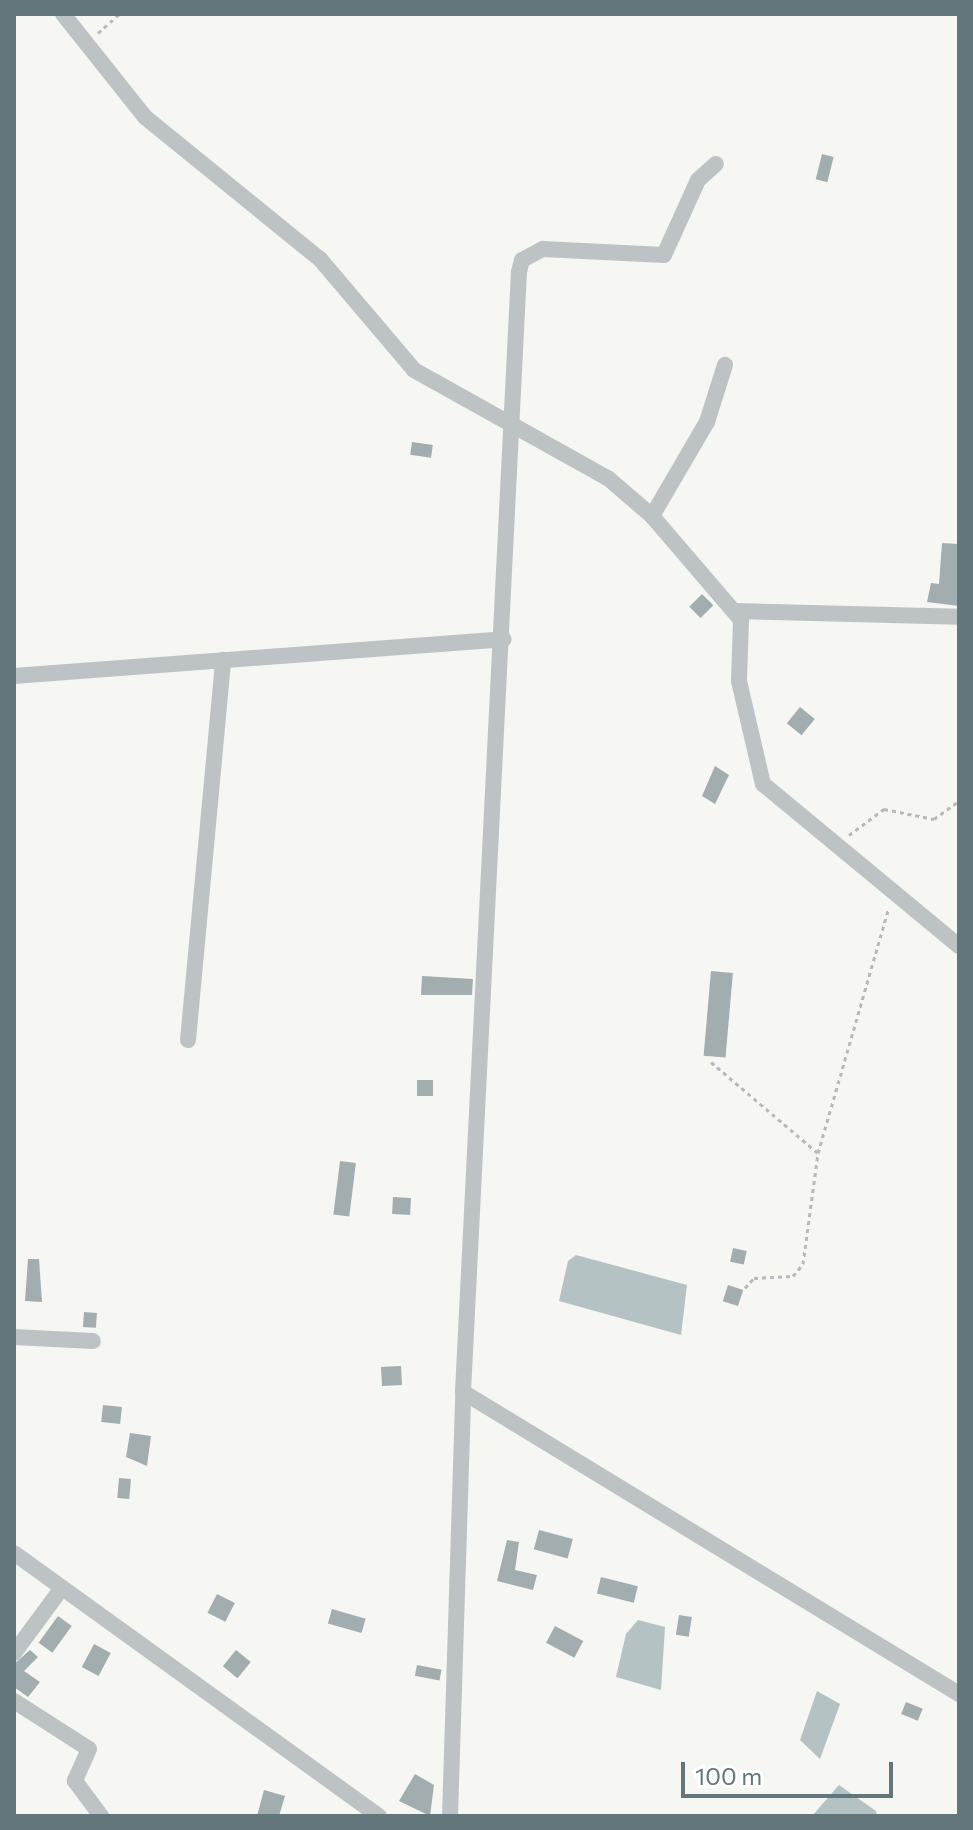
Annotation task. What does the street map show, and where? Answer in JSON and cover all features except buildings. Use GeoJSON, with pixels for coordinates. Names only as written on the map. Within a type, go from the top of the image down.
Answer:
{"type":"FeatureCollection","features":[{"type":"Feature","properties":{"kind":"street"},"geometry":{"type":"LineString","coordinates":[[63,14],[90,41],[145,117],[320,259],[414,370],[511,436],[609,479],[652,516],[735,611],[753,763],[763,784],[959,946]]}},
{"type":"Feature","properties":{"kind":"street"},"geometry":{"type":"LineString","coordinates":[[450,1816],[463,1392],[522,260],[543,249],[664,255],[698,180],[716,164]]}},
{"type":"Feature","properties":{"kind":"street"},"geometry":{"type":"LineString","coordinates":[[652,516],[707,422],[725,365]]}},
{"type":"Feature","properties":{"kind":"street"},"geometry":{"type":"LineString","coordinates":[[735,611],[959,617]]}},
{"type":"Feature","properties":{"kind":"street"},"geometry":{"type":"LineString","coordinates":[[14,676],[504,639]]}},
{"type":"Feature","properties":{"kind":"street"},"geometry":{"type":"LineString","coordinates":[[188,1040],[223,660]]}},
{"type":"Feature","properties":{"kind":"street"},"geometry":{"type":"LineString","coordinates":[[14,1337],[93,1341]]}},
{"type":"Feature","properties":{"kind":"street"},"geometry":{"type":"LineString","coordinates":[[463,1392],[959,1694]]}},
{"type":"Feature","properties":{"kind":"street"},"geometry":{"type":"LineString","coordinates":[[14,1553],[379,1816]]}},
{"type":"Feature","properties":{"kind":"street"},"geometry":{"type":"LineString","coordinates":[[14,1653],[62,1588]]}},
{"type":"Feature","properties":{"kind":"street"},"geometry":{"type":"LineString","coordinates":[[14,1701],[89,1749],[75,1781],[101,1816]]}},
{"type":"Feature","properties":{"kind":"path"},"geometry":{"type":"LineString","coordinates":[[90,41],[119,14]]}},
{"type":"Feature","properties":{"kind":"path"},"geometry":{"type":"LineString","coordinates":[[839,847],[861,820],[884,809],[934,819],[959,801]]}},
{"type":"Feature","properties":{"kind":"path"},"geometry":{"type":"LineString","coordinates":[[745,1288],[754,1278],[793,1276],[803,1264],[818,1153],[893,892]]}},
{"type":"Feature","properties":{"kind":"path"},"geometry":{"type":"LineString","coordinates":[[711,1062],[818,1153]]}},
{"type":"Feature","properties":{"kind":"shaded area"},"geometry":{"type":"Polygon","coordinates":[[[576,1255],[687,1285],[681,1335],[559,1301],[568,1261],[576,1255]]]}},
{"type":"Feature","properties":{"kind":"shaded area"},"geometry":{"type":"Polygon","coordinates":[[[638,1620],[665,1627],[661,1690],[616,1677],[626,1634],[638,1620]]]}},
{"type":"Feature","properties":{"kind":"shaded area"},"geometry":{"type":"Polygon","coordinates":[[[817,1691],[840,1704],[820,1759],[800,1740],[817,1691]]]}},
{"type":"Feature","properties":{"kind":"shaded area"},"geometry":{"type":"Polygon","coordinates":[[[839,1785],[876,1811],[877,1816],[812,1816],[839,1785]]]}}]}
